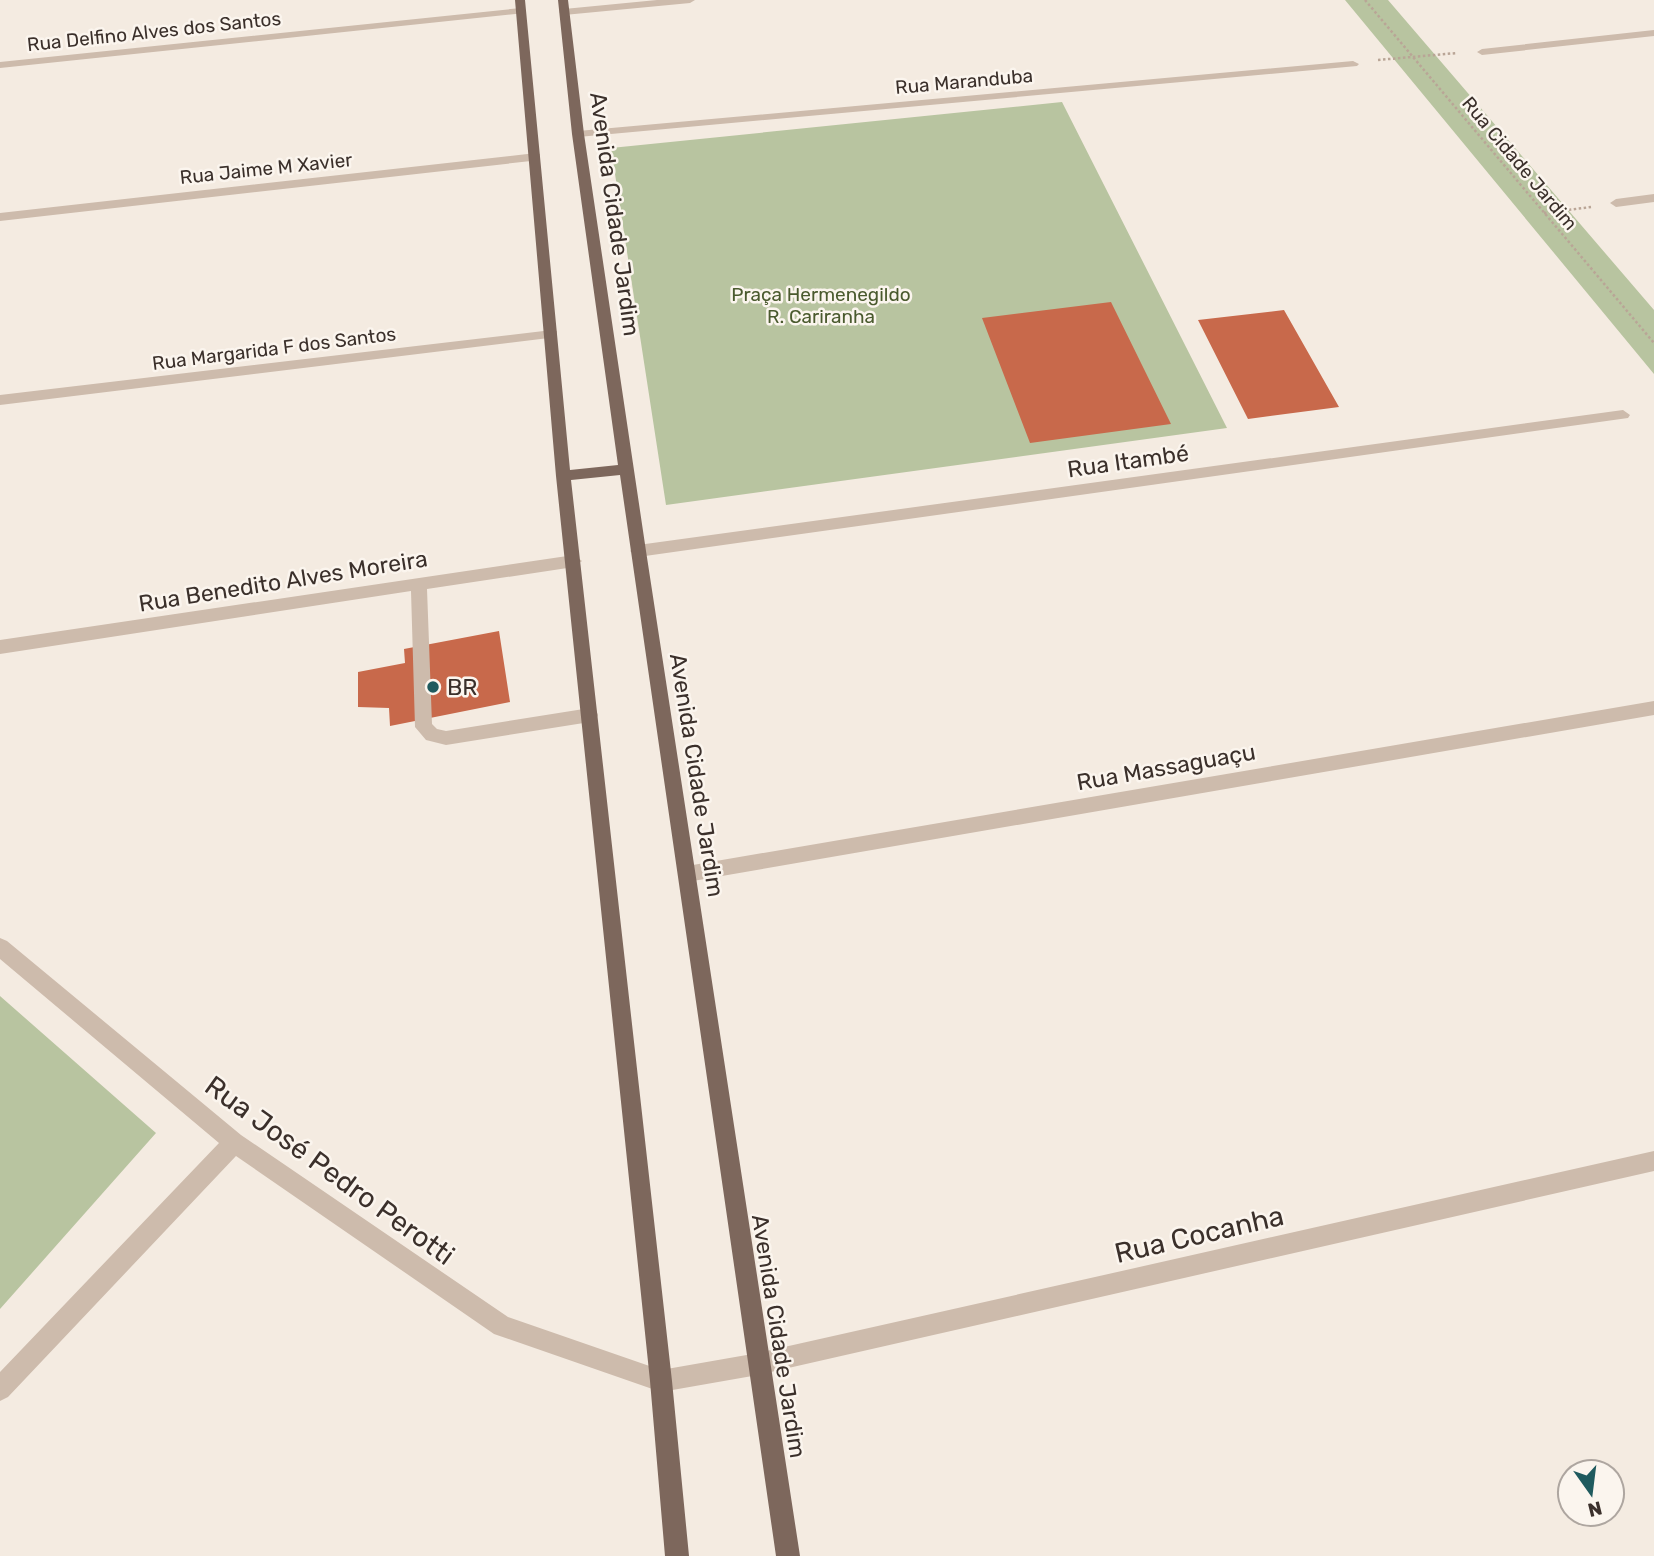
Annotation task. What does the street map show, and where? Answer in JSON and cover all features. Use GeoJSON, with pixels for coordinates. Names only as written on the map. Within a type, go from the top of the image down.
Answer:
{"type":"FeatureCollection","features":[{"type":"Feature","properties":{"kind":"main road"},"geometry":{"type":"LineString","coordinates":[[520,6],[536,157],[563,476],[677,1556]]}},
{"type":"Feature","properties":{"kind":"main road","name":"Avenida Cidade Jardim"},"geometry":{"type":"LineString","coordinates":[[564,6],[578,134],[638,551],[788,1556]]}},
{"type":"Feature","properties":{"kind":"main road"},"geometry":{"type":"LineString","coordinates":[[563,476],[627,469]]}},
{"type":"Feature","properties":{"kind":"street"},"geometry":{"type":"LineString","coordinates":[[564,6],[690,0]]}},
{"type":"Feature","properties":{"kind":"street","name":"Rua Delfino Alves dos Santos"},"geometry":{"type":"LineString","coordinates":[[0,65],[520,6]]}},
{"type":"Feature","properties":{"kind":"street"},"geometry":{"type":"LineString","coordinates":[[1482,52],[1654,33]]}},
{"type":"Feature","properties":{"kind":"street","name":"Rua Maranduba"},"geometry":{"type":"LineString","coordinates":[[578,134],[1353,64]]}},
{"type":"Feature","properties":{"kind":"street","name":"Rua Jaime M Xavier"},"geometry":{"type":"LineString","coordinates":[[0,217],[536,157]]}},
{"type":"Feature","properties":{"kind":"street"},"geometry":{"type":"LineString","coordinates":[[1616,203],[1654,198]]}},
{"type":"Feature","properties":{"kind":"street","name":"Rua Margarida F dos Santos"},"geometry":{"type":"LineString","coordinates":[[0,400],[552,334]]}},
{"type":"Feature","properties":{"kind":"street","name":"Rua Itambé"},"geometry":{"type":"LineString","coordinates":[[638,551],[1623,415]]}},
{"type":"Feature","properties":{"kind":"street","name":"Rua Benedito Alves Moreira"},"geometry":{"type":"LineString","coordinates":[[0,647],[574,561]]}},
{"type":"Feature","properties":{"kind":"street"},"geometry":{"type":"LineString","coordinates":[[419,583],[424,727],[432,735],[446,738],[590,715]]}},
{"type":"Feature","properties":{"kind":"street","name":"Rua Massaguaçu"},"geometry":{"type":"LineString","coordinates":[[687,874],[1654,708]]}},
{"type":"Feature","properties":{"kind":"street","name":"Rua José Pedro Perotti"},"geometry":{"type":"LineString","coordinates":[[0,947],[234,1142],[502,1326],[660,1381]]}},
{"type":"Feature","properties":{"kind":"street"},"geometry":{"type":"LineString","coordinates":[[0,1389],[234,1142]]}},
{"type":"Feature","properties":{"kind":"street","name":"Rua Cocanha"},"geometry":{"type":"LineString","coordinates":[[660,1381],[758,1364],[1654,1161]]}},
{"type":"Feature","properties":{"kind":"path","name":"Rua Cidade Jardim"},"geometry":{"type":"LineString","coordinates":[[1365,0],[1654,343]]}},
{"type":"Feature","properties":{"kind":"path"},"geometry":{"type":"LineString","coordinates":[[1353,64],[1411,55],[1482,52]]}},
{"type":"Feature","properties":{"kind":"path"},"geometry":{"type":"LineString","coordinates":[[1544,212],[1616,203]]}},
{"type":"Feature","properties":{"kind":"green space"},"geometry":{"type":"Polygon","coordinates":[[[1345,0],[1388,0],[1654,310],[1654,374],[1345,0]]]}},
{"type":"Feature","properties":{"kind":"green space","name":"Praça Hermenegildo R. Cariranha"},"geometry":{"type":"Polygon","coordinates":[[[1062,102],[1227,428],[666,505],[611,148],[1062,102]]]}},
{"type":"Feature","properties":{"kind":"green space"},"geometry":{"type":"Polygon","coordinates":[[[0,996],[156,1133],[0,1309],[0,996]]]}},
{"type":"Feature","properties":{"kind":"building"},"geometry":{"type":"Polygon","coordinates":[[[1111,302],[1171,424],[1030,443],[982,318],[1111,302]]]}},
{"type":"Feature","properties":{"kind":"building"},"geometry":{"type":"Polygon","coordinates":[[[1284,310],[1339,407],[1248,419],[1198,320],[1284,310]]]}},
{"type":"Feature","properties":{"kind":"building","name":"BR"},"geometry":{"type":"Polygon","coordinates":[[[499,631],[510,702],[390,726],[389,708],[358,707],[358,672],[405,663],[404,649],[499,631]]]}},
{"type":"Feature","properties":{"kind":"place","name":"BR"},"geometry":{"type":"Point","coordinates":[433,687]}}]}
